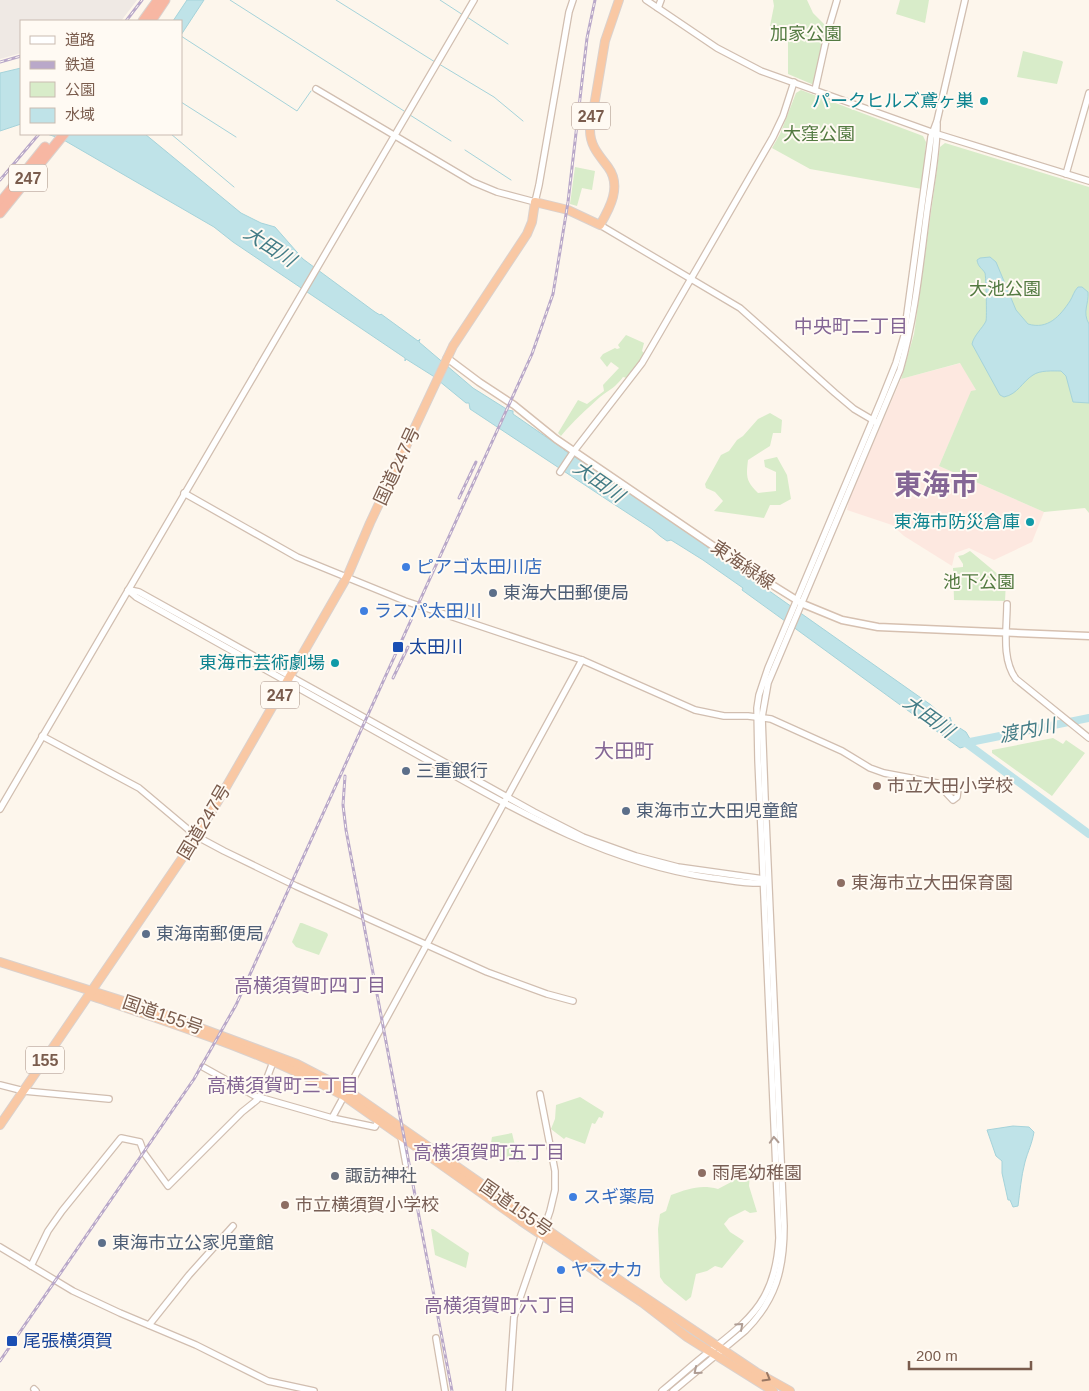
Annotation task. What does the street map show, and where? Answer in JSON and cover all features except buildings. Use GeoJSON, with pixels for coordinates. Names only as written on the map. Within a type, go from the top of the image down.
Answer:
{"type":"FeatureCollection","features":[{"type":"Feature","properties":{"kind":"highway"},"geometry":{"type":"LineString","coordinates":[[144,20],[158,0]]}},
{"type":"Feature","properties":{"kind":"highway"},"geometry":{"type":"LineString","coordinates":[[152,20],[165,0]]}},
{"type":"Feature","properties":{"kind":"highway","name":"247"},"geometry":{"type":"LineString","coordinates":[[600,225],[612,202],[614,186],[608,168],[598,157],[592,144],[590,125],[605,41],[619,0]]}},
{"type":"Feature","properties":{"kind":"highway","name":"247"},"geometry":{"type":"LineString","coordinates":[[0,203],[54,139]]}},
{"type":"Feature","properties":{"kind":"highway","name":"247"},"geometry":{"type":"LineString","coordinates":[[0,213],[54,139]]}},
{"type":"Feature","properties":{"kind":"highway"},"geometry":{"type":"LineString","coordinates":[[535,202],[568,210],[600,225]]}},
{"type":"Feature","properties":{"kind":"highway","name":"国道247号"},"geometry":{"type":"LineString","coordinates":[[90,993],[196,836],[347,577],[370,523],[457,340],[527,234],[532,222],[535,202]]}},
{"type":"Feature","properties":{"kind":"highway","name":"国道155号"},"geometry":{"type":"LineString","coordinates":[[0,962],[192,1031],[273,1062],[345,1093],[401,1137],[543,1231]]}},
{"type":"Feature","properties":{"kind":"highway","name":"国道155号"},"geometry":{"type":"LineString","coordinates":[[0,967],[155,1011],[297,1064],[345,1093],[774,1391]]}},
{"type":"Feature","properties":{"kind":"highway","name":"155"},"geometry":{"type":"LineString","coordinates":[[0,1125],[90,993]]}},
{"type":"Feature","properties":{"kind":"highway","name":"国道155号"},"geometry":{"type":"LineString","coordinates":[[717,1351],[790,1391]]}},
{"type":"Feature","properties":{"kind":"main road","name":"東海緑線"},"geometry":{"type":"LineString","coordinates":[[447,360],[514,404],[548,434],[573,452],[798,605],[842,620],[870,626],[1089,636]]}},
{"type":"Feature","properties":{"kind":"street"},"geometry":{"type":"LineString","coordinates":[[0,809],[474,0]]}},
{"type":"Feature","properties":{"kind":"street"},"geometry":{"type":"LineString","coordinates":[[316,89],[486,188],[535,202],[540,185],[569,12],[573,0]]}},
{"type":"Feature","properties":{"kind":"street"},"geometry":{"type":"LineString","coordinates":[[646,0],[741,62],[934,133],[1089,181]]}},
{"type":"Feature","properties":{"kind":"street"},"geometry":{"type":"LineString","coordinates":[[656,7],[661,0]]}},
{"type":"Feature","properties":{"kind":"street"},"geometry":{"type":"LineString","coordinates":[[815,90],[837,0]]}},
{"type":"Feature","properties":{"kind":"street"},"geometry":{"type":"LineString","coordinates":[[673,1391],[717,1351],[763,1299],[778,1258],[779,1238],[764,881],[760,716],[768,683],[798,605],[875,422],[904,336],[934,133],[965,0]]}},
{"type":"Feature","properties":{"kind":"street"},"geometry":{"type":"LineString","coordinates":[[560,470],[642,363],[773,137],[783,116],[794,82]]}},
{"type":"Feature","properties":{"kind":"street"},"geometry":{"type":"LineString","coordinates":[[1066,174],[1089,93]]}},
{"type":"Feature","properties":{"kind":"street"},"geometry":{"type":"LineString","coordinates":[[600,225],[740,308],[834,393],[854,409],[875,422]]}},
{"type":"Feature","properties":{"kind":"street"},"geometry":{"type":"LineString","coordinates":[[184,494],[281,549],[433,611],[582,660],[695,710],[724,716],[760,716],[771,719],[842,751],[870,768],[884,773],[937,783],[953,800],[957,797],[958,789]]}},
{"type":"Feature","properties":{"kind":"street"},"geometry":{"type":"LineString","coordinates":[[128,590],[139,592],[289,679],[505,800],[583,837],[636,856],[678,867],[764,881]]}},
{"type":"Feature","properties":{"kind":"street"},"geometry":{"type":"LineString","coordinates":[[1007,604],[1007,656],[1010,670],[1016,679],[1089,738]]}},
{"type":"Feature","properties":{"kind":"street"},"geometry":{"type":"LineString","coordinates":[[332,1118],[582,660]]}},
{"type":"Feature","properties":{"kind":"street"},"geometry":{"type":"LineString","coordinates":[[42,736],[140,788],[196,836],[285,881],[487,972],[547,994],[573,1001]]}},
{"type":"Feature","properties":{"kind":"street"},"geometry":{"type":"LineString","coordinates":[[31,1266],[48,1231],[120,1138],[140,1142],[144,1153],[168,1186],[259,1097],[273,1062]]}},
{"type":"Feature","properties":{"kind":"street"},"geometry":{"type":"LineString","coordinates":[[203,1067],[259,1097],[332,1118],[375,1127],[378,1120]]}},
{"type":"Feature","properties":{"kind":"street"},"geometry":{"type":"LineString","coordinates":[[0,1085],[24,1091],[109,1099]]}},
{"type":"Feature","properties":{"kind":"street"},"geometry":{"type":"LineString","coordinates":[[509,1391],[514,1317],[553,1203],[556,1181],[540,1094]]}},
{"type":"Feature","properties":{"kind":"street"},"geometry":{"type":"LineString","coordinates":[[401,1137],[406,1164]]}},
{"type":"Feature","properties":{"kind":"street"},"geometry":{"type":"LineString","coordinates":[[149,1325],[189,1275],[233,1226]]}},
{"type":"Feature","properties":{"kind":"street"},"geometry":{"type":"LineString","coordinates":[[0,1247],[73,1291],[196,1345],[268,1381],[314,1391]]}},
{"type":"Feature","properties":{"kind":"street"},"geometry":{"type":"LineString","coordinates":[[436,1338],[445,1391]]}},
{"type":"Feature","properties":{"kind":"street"},"geometry":{"type":"LineString","coordinates":[[662,1391],[717,1351]]}},
{"type":"Feature","properties":{"kind":"shaded area"},"geometry":{"type":"Polygon","coordinates":[[[0,0],[137,0],[122,20],[20,20],[20,53],[0,59],[0,0]]]}},
{"type":"Feature","properties":{"kind":"shaded area"},"geometry":{"type":"Polygon","coordinates":[[[961,363],[976,390],[971,392],[939,466],[1044,512],[1032,542],[994,560],[969,548],[955,553],[952,566],[904,536],[892,525],[847,510],[849,499],[901,379],[961,363]]]}},
{"type":"Feature","properties":{"kind":"green space","name":"加家公園"},"geometry":{"type":"Polygon","coordinates":[[[773,0],[807,0],[813,13],[826,26],[814,85],[788,74],[788,32],[774,31],[770,26],[774,6],[773,0]]]}},
{"type":"Feature","properties":{"kind":"green space"},"geometry":{"type":"Polygon","coordinates":[[[900,0],[929,0],[925,23],[896,14],[900,0]]]}},
{"type":"Feature","properties":{"kind":"green space"},"geometry":{"type":"Polygon","coordinates":[[[1023,51],[1062,61],[1057,84],[1017,77],[1023,51]]]}},
{"type":"Feature","properties":{"kind":"green space","name":"大窪公園"},"geometry":{"type":"Polygon","coordinates":[[[801,90],[923,136],[926,142],[922,189],[810,169],[772,148],[780,134],[796,93],[801,90]]]}},
{"type":"Feature","properties":{"kind":"green space","name":"大池公園"},"geometry":{"type":"Polygon","coordinates":[[[945,143],[1089,187],[1089,513],[1085,508],[1044,512],[939,466],[971,391],[976,390],[960,363],[901,379],[914,334],[940,147],[945,143]]]}},
{"type":"Feature","properties":{"kind":"green space"},"geometry":{"type":"Polygon","coordinates":[[[575,167],[595,171],[592,190],[582,188],[577,206],[570,204],[575,167]]]}},
{"type":"Feature","properties":{"kind":"green space"},"geometry":{"type":"Polygon","coordinates":[[[626,335],[644,343],[642,351],[645,354],[627,378],[623,377],[615,386],[600,397],[561,436],[558,433],[578,400],[587,404],[604,391],[603,385],[619,368],[611,362],[607,367],[600,358],[603,354],[615,348],[620,348],[618,345],[626,335]]]}},
{"type":"Feature","properties":{"kind":"green space"},"geometry":{"type":"Polygon","coordinates":[[[770,413],[782,420],[781,433],[773,433],[770,446],[748,460],[748,478],[758,493],[776,491],[776,472],[765,467],[764,460],[777,457],[787,475],[791,499],[780,505],[770,505],[764,518],[714,511],[723,501],[715,492],[706,488],[705,484],[721,455],[729,451],[758,419],[770,413]]]}},
{"type":"Feature","properties":{"kind":"green space","name":"池下公園"},"geometry":{"type":"Polygon","coordinates":[[[970,551],[1006,581],[1005,601],[954,600],[953,568],[963,567],[958,556],[970,551]]]}},
{"type":"Feature","properties":{"kind":"green space"},"geometry":{"type":"Polygon","coordinates":[[[1053,738],[1063,744],[1066,740],[1085,753],[1052,796],[992,753],[992,750],[1053,738]]]}},
{"type":"Feature","properties":{"kind":"green space"},"geometry":{"type":"Polygon","coordinates":[[[300,923],[327,933],[328,935],[319,955],[296,947],[292,942],[300,923]]]}},
{"type":"Feature","properties":{"kind":"green space"},"geometry":{"type":"Polygon","coordinates":[[[580,1097],[604,1112],[602,1118],[599,1117],[595,1124],[592,1123],[585,1144],[566,1137],[564,1139],[551,1129],[555,1119],[556,1105],[580,1097]]]}},
{"type":"Feature","properties":{"kind":"green space"},"geometry":{"type":"Polygon","coordinates":[[[512,1133],[519,1162],[489,1154],[492,1137],[512,1133]]]}},
{"type":"Feature","properties":{"kind":"green space"},"geometry":{"type":"Polygon","coordinates":[[[751,1166],[755,1172],[750,1173],[749,1186],[757,1212],[750,1213],[745,1210],[729,1218],[724,1224],[730,1232],[744,1241],[722,1268],[715,1266],[707,1271],[696,1274],[691,1297],[686,1301],[664,1283],[660,1277],[658,1229],[660,1214],[666,1211],[671,1195],[700,1187],[718,1189],[735,1180],[738,1172],[751,1166]]]}},
{"type":"Feature","properties":{"kind":"green space"},"geometry":{"type":"Polygon","coordinates":[[[431,1229],[469,1253],[466,1268],[435,1255],[431,1229]]]}},
{"type":"Feature","properties":{"kind":"water"},"geometry":{"type":"Polygon","coordinates":[[[187,0],[204,0],[182,33],[182,20],[174,20],[187,0]]]}},
{"type":"Feature","properties":{"kind":"water"},"geometry":{"type":"Polygon","coordinates":[[[20,68],[20,124],[0,131],[0,73],[20,68]]]}},
{"type":"Feature","properties":{"kind":"water"},"geometry":{"type":"Polygon","coordinates":[[[50,135],[146,135],[241,213],[261,223],[275,227],[303,259],[375,312],[381,314],[418,341],[420,339],[419,342],[473,388],[508,410],[513,411],[513,414],[562,448],[564,447],[564,450],[713,549],[714,552],[931,705],[947,720],[950,717],[952,723],[966,732],[973,744],[960,748],[703,560],[671,540],[667,541],[652,529],[470,409],[469,403],[466,403],[433,376],[406,359],[405,361],[405,358],[233,242],[214,227],[62,139],[50,135]]]}},
{"type":"Feature","properties":{"kind":"water"},"geometry":{"type":"Polygon","coordinates":[[[990,257],[996,262],[1016,310],[1028,324],[1042,325],[1053,320],[1066,307],[1078,287],[1082,287],[1088,292],[1086,316],[1089,324],[1089,403],[1073,402],[1066,376],[1061,371],[1036,373],[1013,393],[1004,397],[1000,395],[972,344],[986,321],[985,273],[977,260],[990,257]]]}},
{"type":"Feature","properties":{"kind":"water"},"geometry":{"type":"Polygon","coordinates":[[[1013,1126],[1029,1127],[1034,1132],[1026,1158],[1018,1206],[1013,1207],[1010,1200],[1008,1200],[1002,1173],[1002,1161],[996,1156],[987,1130],[1013,1126]]]}},
{"type":"Feature","properties":{"kind":"waterway"},"geometry":{"type":"LineString","coordinates":[[230,0],[404,111]]}},
{"type":"Feature","properties":{"kind":"waterway"},"geometry":{"type":"LineString","coordinates":[[336,0],[435,62]]}},
{"type":"Feature","properties":{"kind":"waterway"},"geometry":{"type":"LineString","coordinates":[[440,0],[463,15]]}},
{"type":"Feature","properties":{"kind":"waterway"},"geometry":{"type":"LineString","coordinates":[[467,17],[508,44]]}},
{"type":"Feature","properties":{"kind":"waterway"},"geometry":{"type":"LineString","coordinates":[[182,37],[297,111],[311,91]]}},
{"type":"Feature","properties":{"kind":"waterway"},"geometry":{"type":"LineString","coordinates":[[439,64],[494,97],[523,121]]}},
{"type":"Feature","properties":{"kind":"waterway"},"geometry":{"type":"LineString","coordinates":[[182,103],[236,137]]}},
{"type":"Feature","properties":{"kind":"waterway"},"geometry":{"type":"LineString","coordinates":[[410,115],[451,141]]}},
{"type":"Feature","properties":{"kind":"waterway"},"geometry":{"type":"LineString","coordinates":[[172,135],[234,187]]}},
{"type":"Feature","properties":{"kind":"waterway"},"geometry":{"type":"LineString","coordinates":[[465,150],[511,180]]}},
{"type":"Feature","properties":{"kind":"waterway","name":"渡内川"},"geometry":{"type":"LineString","coordinates":[[965,743],[1089,718]]}},
{"type":"Feature","properties":{"kind":"waterway","name":"大田川"},"geometry":{"type":"LineString","coordinates":[[962,740],[1089,834]]}},
{"type":"Feature","properties":{"kind":"railway"},"geometry":{"type":"LineString","coordinates":[[127,20],[142,0]]}},
{"type":"Feature","properties":{"kind":"railway"},"geometry":{"type":"LineString","coordinates":[[0,1361],[194,1079],[236,1005],[532,354],[553,294],[568,202],[587,38],[595,0]]}},
{"type":"Feature","properties":{"kind":"railway"},"geometry":{"type":"LineString","coordinates":[[0,62],[20,56]]}},
{"type":"Feature","properties":{"kind":"railway"},"geometry":{"type":"LineString","coordinates":[[0,180],[38,135]]}},
{"type":"Feature","properties":{"kind":"railway"},"geometry":{"type":"LineString","coordinates":[[459,498],[476,462]]}},
{"type":"Feature","properties":{"kind":"railway"},"geometry":{"type":"LineString","coordinates":[[393,678],[408,647]]}},
{"type":"Feature","properties":{"kind":"railway"},"geometry":{"type":"LineString","coordinates":[[345,776],[343,805],[346,830],[452,1391]]}},
{"type":"Feature","properties":{"kind":"place","name":"パークヒルズ鳶ヶ巣"},"geometry":{"type":"Point","coordinates":[984,101]}},
{"type":"Feature","properties":{"kind":"place","name":"東海市防災倉庫"},"geometry":{"type":"Point","coordinates":[1030,522]}},
{"type":"Feature","properties":{"kind":"place","name":"ピアゴ太田川店"},"geometry":{"type":"Point","coordinates":[406,567]}},
{"type":"Feature","properties":{"kind":"place","name":"東海大田郵便局"},"geometry":{"type":"Point","coordinates":[493,593]}},
{"type":"Feature","properties":{"kind":"place","name":"ラスパ太田川"},"geometry":{"type":"Point","coordinates":[364,611]}},
{"type":"Feature","properties":{"kind":"place","name":"太田川"},"geometry":{"type":"Point","coordinates":[398,647]}},
{"type":"Feature","properties":{"kind":"place","name":"東海市芸術劇場"},"geometry":{"type":"Point","coordinates":[335,663]}},
{"type":"Feature","properties":{"kind":"place","name":"三重銀行"},"geometry":{"type":"Point","coordinates":[406,771]}},
{"type":"Feature","properties":{"kind":"place","name":"市立大田小学校"},"geometry":{"type":"Point","coordinates":[877,786]}},
{"type":"Feature","properties":{"kind":"place","name":"東海市立大田児童館"},"geometry":{"type":"Point","coordinates":[626,811]}},
{"type":"Feature","properties":{"kind":"place","name":"東海市立大田保育園"},"geometry":{"type":"Point","coordinates":[841,883]}},
{"type":"Feature","properties":{"kind":"place","name":"東海南郵便局"},"geometry":{"type":"Point","coordinates":[146,934]}},
{"type":"Feature","properties":{"kind":"place","name":"雨尾幼稚園"},"geometry":{"type":"Point","coordinates":[702,1173]}},
{"type":"Feature","properties":{"kind":"place","name":"諏訪神社"},"geometry":{"type":"Point","coordinates":[335,1176]}},
{"type":"Feature","properties":{"kind":"place","name":"スギ薬局"},"geometry":{"type":"Point","coordinates":[573,1197]}},
{"type":"Feature","properties":{"kind":"place","name":"市立横須賀小学校"},"geometry":{"type":"Point","coordinates":[285,1205]}},
{"type":"Feature","properties":{"kind":"place","name":"東海市立公家児童館"},"geometry":{"type":"Point","coordinates":[102,1243]}},
{"type":"Feature","properties":{"kind":"place","name":"ヤマナカ"},"geometry":{"type":"Point","coordinates":[561,1270]}},
{"type":"Feature","properties":{"kind":"place","name":"尾張横須賀"},"geometry":{"type":"Point","coordinates":[12,1341]}},
{"type":"Feature","properties":{"kind":"district","name":"中央町二丁目"},"geometry":{"type":"Point","coordinates":[851,326]}},
{"type":"Feature","properties":{"kind":"district","name":"東海市"},"geometry":{"type":"Point","coordinates":[936,484]}},
{"type":"Feature","properties":{"kind":"district","name":"大田町"},"geometry":{"type":"Point","coordinates":[624,751]}},
{"type":"Feature","properties":{"kind":"district","name":"高横須賀町四丁目"},"geometry":{"type":"Point","coordinates":[310,985]}},
{"type":"Feature","properties":{"kind":"district","name":"高横須賀町三丁目"},"geometry":{"type":"Point","coordinates":[283,1085]}},
{"type":"Feature","properties":{"kind":"district","name":"高横須賀町五丁目"},"geometry":{"type":"Point","coordinates":[489,1152]}},
{"type":"Feature","properties":{"kind":"district","name":"高横須賀町六丁目"},"geometry":{"type":"Point","coordinates":[500,1305]}}]}
